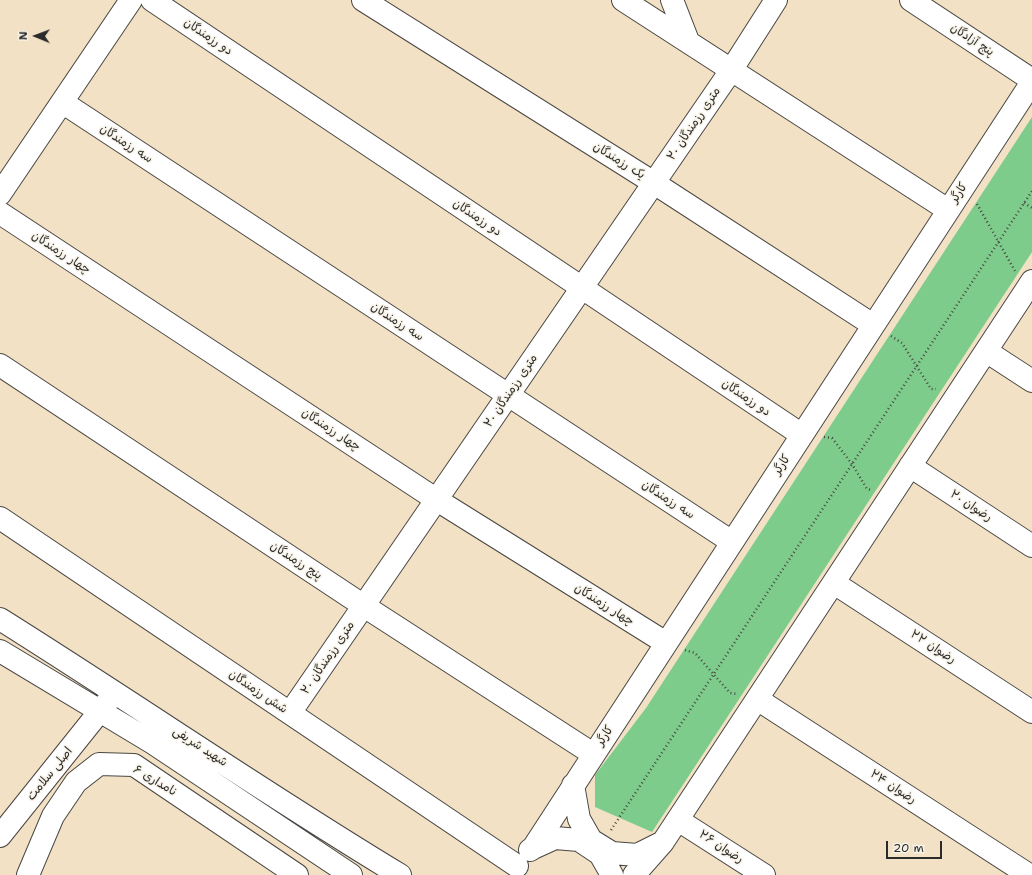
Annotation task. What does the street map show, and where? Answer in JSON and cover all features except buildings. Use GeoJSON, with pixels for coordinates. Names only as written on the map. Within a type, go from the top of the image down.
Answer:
{"type":"FeatureCollection","features":[{"type":"Feature","properties":{"kind":"street"},"geometry":{"type":"LineString","coordinates":[[0,194],[131,0]]}},
{"type":"Feature","properties":{"kind":"street","name":"دو رزمندگان"},"geometry":{"type":"LineString","coordinates":[[152,0],[802,435]]}},
{"type":"Feature","properties":{"kind":"street","name":"یک رزمندگان"},"geometry":{"type":"LineString","coordinates":[[363,0],[654,183],[873,326]]}},
{"type":"Feature","properties":{"kind":"street"},"geometry":{"type":"LineString","coordinates":[[623,0],[732,69],[948,210]]}},
{"type":"Feature","properties":{"kind":"street"},"geometry":{"type":"LineString","coordinates":[[672,0],[688,41]]}},
{"type":"Feature","properties":{"kind":"street","name":"۲۰ متری رزمندگان"},"geometry":{"type":"LineString","coordinates":[[290,713],[732,69],[776,0]]}},
{"type":"Feature","properties":{"kind":"street","name":"پنج آزادگان"},"geometry":{"type":"LineString","coordinates":[[911,0],[1032,81]]}},
{"type":"Feature","properties":{"kind":"street","name":"کارگر"},"geometry":{"type":"LineString","coordinates":[[533,848],[1032,81]]}},
{"type":"Feature","properties":{"kind":"street","name":"سه رزمندگان"},"geometry":{"type":"LineString","coordinates":[[62,102],[732,542]]}},
{"type":"Feature","properties":{"kind":"street","name":"چهار رزمندگان"},"geometry":{"type":"LineString","coordinates":[[0,213],[437,500],[666,643]]}},
{"type":"Feature","properties":{"kind":"street"},"geometry":{"type":"LineString","coordinates":[[634,875],[663,842],[678,820],[1029,286]]}},
{"type":"Feature","properties":{"kind":"street"},"geometry":{"type":"LineString","coordinates":[[986,351],[1032,381]]}},
{"type":"Feature","properties":{"kind":"street","name":"پنج رزمندگان"},"geometry":{"type":"LineString","coordinates":[[0,365],[364,606],[593,754]]}},
{"type":"Feature","properties":{"kind":"street","name":"رضوان ۲۰"},"geometry":{"type":"LineString","coordinates":[[910,466],[1032,546]]}},
{"type":"Feature","properties":{"kind":"street","name":"شش رزمندگان"},"geometry":{"type":"LineString","coordinates":[[0,518],[290,713],[515,871]]}},
{"type":"Feature","properties":{"kind":"street","name":"رضوان ۲۲"},"geometry":{"type":"LineString","coordinates":[[834,583],[1032,712]]}},
{"type":"Feature","properties":{"kind":"street","name":"شهید شریفی"},"geometry":{"type":"LineString","coordinates":[[0,619],[114,691],[348,844],[400,875]]}},
{"type":"Feature","properties":{"kind":"street","name":"شهید شریفی"},"geometry":{"type":"LineString","coordinates":[[0,651],[153,743],[337,871]]}},
{"type":"Feature","properties":{"kind":"street","name":"اصلی سلامت"},"geometry":{"type":"LineString","coordinates":[[0,836],[100,712],[114,691]]}},
{"type":"Feature","properties":{"kind":"street","name":"رضوان ۲۴"},"geometry":{"type":"LineString","coordinates":[[757,698],[1029,875]]}},
{"type":"Feature","properties":{"kind":"street","name":"نامداری ۶"},"geometry":{"type":"LineString","coordinates":[[28,875],[53,816],[76,782],[99,764],[134,765],[297,875],[337,871]]}},
{"type":"Feature","properties":{"kind":"street"},"geometry":{"type":"LineString","coordinates":[[573,785],[579,819],[591,840],[612,853],[637,855],[663,842]]}},
{"type":"Feature","properties":{"kind":"street","name":"رضوان ۲۶"},"geometry":{"type":"LineString","coordinates":[[678,820],[764,875]]}},
{"type":"Feature","properties":{"kind":"street"},"geometry":{"type":"LineString","coordinates":[[515,871],[533,848],[555,838],[579,840],[600,854],[612,875]]}},
{"type":"Feature","properties":{"kind":"street"},"geometry":{"type":"LineString","coordinates":[[337,871],[348,844]]}},
{"type":"Feature","properties":{"kind":"path"},"geometry":{"type":"LineString","coordinates":[[965,184],[998,241],[1029,286]]}},
{"type":"Feature","properties":{"kind":"path"},"geometry":{"type":"LineString","coordinates":[[601,846],[1032,191]]}},
{"type":"Feature","properties":{"kind":"path"},"geometry":{"type":"LineString","coordinates":[[1024,203],[1032,208]]}},
{"type":"Feature","properties":{"kind":"path"},"geometry":{"type":"LineString","coordinates":[[873,326],[902,343],[931,389],[961,389]]}},
{"type":"Feature","properties":{"kind":"path"},"geometry":{"type":"LineString","coordinates":[[802,435],[832,438],[852,464],[866,489],[891,495]]}},
{"type":"Feature","properties":{"kind":"path"},"geometry":{"type":"LineString","coordinates":[[666,643],[695,653],[730,693],[757,698]]}},
{"type":"Feature","properties":{"kind":"green space"},"geometry":{"type":"Polygon","coordinates":[[[1032,117],[1032,252],[652,832],[595,807],[595,775],[646,708],[1032,117]]]}}]}
